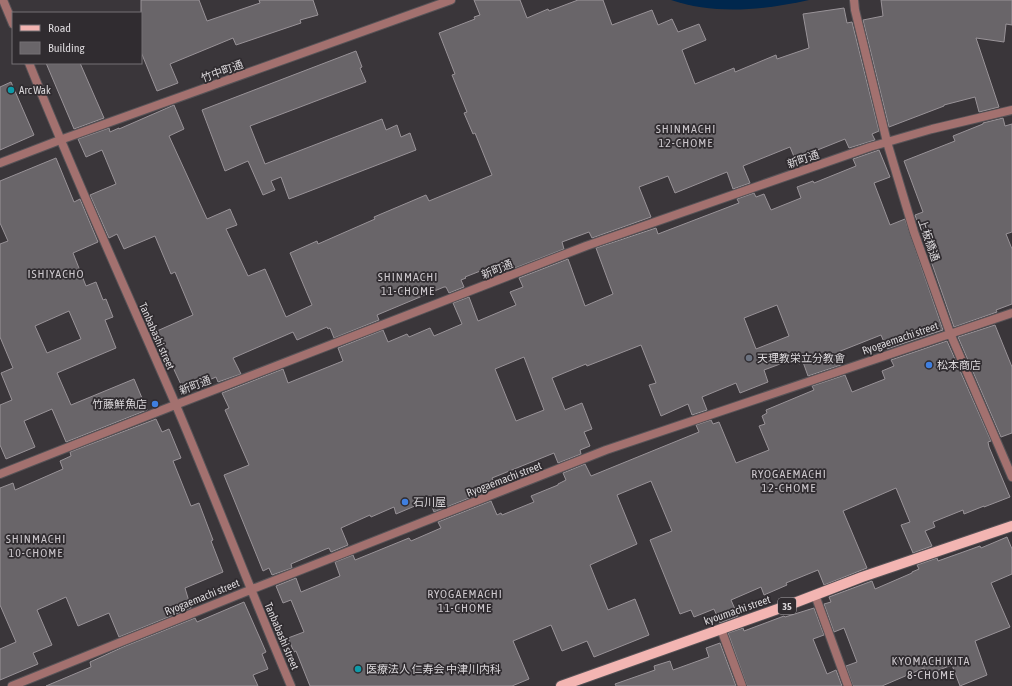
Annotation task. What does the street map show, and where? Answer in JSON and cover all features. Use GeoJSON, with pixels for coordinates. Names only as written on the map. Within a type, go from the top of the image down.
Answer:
{"type":"FeatureCollection","features":[{"type":"Feature","properties":{"kind":"main road","name":"kyoumachi street"},"geometry":{"type":"LineString","coordinates":[[562,686],[862,577],[1012,526]]}},
{"type":"Feature","properties":{"kind":"street"},"geometry":{"type":"LineString","coordinates":[[3,0],[12,22]]}},
{"type":"Feature","properties":{"kind":"street","name":"竹中町通"},"geometry":{"type":"LineString","coordinates":[[0,163],[60,140],[451,0]]}},
{"type":"Feature","properties":{"kind":"street","name":"上板橋通"},"geometry":{"type":"LineString","coordinates":[[854,0],[855,10],[887,142],[914,232],[950,333],[1012,477]]}},
{"type":"Feature","properties":{"kind":"street","name":"Tanbabashi street"},"geometry":{"type":"LineString","coordinates":[[29,64],[60,140],[175,405],[250,590],[291,686]]}},
{"type":"Feature","properties":{"kind":"street","name":"新町通"},"geometry":{"type":"LineString","coordinates":[[0,474],[586,246],[870,147],[932,129],[1012,110]]}},
{"type":"Feature","properties":{"kind":"street","name":"Ryogaemachi street"},"geometry":{"type":"LineString","coordinates":[[12,686],[250,590],[606,450],[1012,313]]}},
{"type":"Feature","properties":{"kind":"street"},"geometry":{"type":"LineString","coordinates":[[814,595],[848,686]]}},
{"type":"Feature","properties":{"kind":"street"},"geometry":{"type":"LineString","coordinates":[[721,629],[742,686]]}},
{"type":"Feature","properties":{"kind":"water"},"geometry":{"type":"Polygon","coordinates":[[[671,0],[809,0],[757,8],[722,9],[687,5],[671,0]]]}},
{"type":"Feature","properties":{"kind":"building"},"geometry":{"type":"Polygon","coordinates":[[[141,0],[199,0],[207,21],[260,3],[259,0],[313,0],[318,15],[300,20],[301,23],[236,45],[233,38],[170,64],[178,83],[157,91],[142,54],[141,0]]]}},
{"type":"Feature","properties":{"kind":"building"},"geometry":{"type":"Polygon","coordinates":[[[474,0],[520,0],[527,18],[548,9],[549,11],[578,0],[603,0],[612,25],[652,10],[658,25],[672,19],[678,32],[699,24],[706,40],[682,50],[695,84],[734,68],[735,72],[776,55],[777,59],[809,48],[803,14],[844,8],[847,23],[852,22],[879,131],[872,134],[875,140],[849,148],[845,139],[795,159],[790,147],[743,166],[750,183],[733,189],[727,172],[675,193],[668,176],[639,187],[651,217],[592,238],[589,232],[562,242],[564,249],[515,268],[511,259],[465,277],[466,278],[461,280],[464,287],[449,293],[446,287],[444,287],[377,315],[379,320],[334,338],[330,328],[328,329],[327,327],[297,340],[293,332],[233,358],[241,374],[218,382],[216,377],[184,391],[157,331],[193,315],[175,272],[171,274],[155,236],[124,249],[117,234],[109,238],[90,195],[116,184],[102,150],[86,157],[78,139],[109,128],[110,132],[119,129],[174,105],[184,129],[169,136],[207,219],[230,209],[237,225],[226,229],[248,276],[265,269],[286,317],[312,305],[290,253],[317,241],[318,244],[375,219],[374,217],[426,195],[429,201],[492,175],[475,133],[473,134],[464,113],[467,112],[452,75],[455,74],[439,33],[475,19],[474,17],[480,15],[474,0]]]}},
{"type":"Feature","properties":{"kind":"building"},"geometry":{"type":"Polygon","coordinates":[[[881,0],[1012,0],[1012,25],[1006,24],[1004,42],[976,38],[999,107],[979,112],[975,97],[944,105],[889,127],[863,20],[883,16],[881,0]]]}},
{"type":"Feature","properties":{"kind":"building"},"geometry":{"type":"Polygon","coordinates":[[[356,51],[362,67],[360,68],[366,82],[250,126],[265,164],[382,119],[386,130],[397,125],[401,137],[410,133],[416,150],[289,199],[281,177],[271,181],[275,190],[263,195],[248,161],[225,171],[202,110],[356,51]]]}},
{"type":"Feature","properties":{"kind":"building"},"geometry":{"type":"Polygon","coordinates":[[[46,64],[80,64],[104,118],[74,129],[46,64]]]}},
{"type":"Feature","properties":{"kind":"building"},"geometry":{"type":"Polygon","coordinates":[[[11,82],[34,135],[0,150],[0,87],[11,82]]]}},
{"type":"Feature","properties":{"kind":"building"},"geometry":{"type":"Polygon","coordinates":[[[1003,118],[1005,126],[1012,124],[1012,232],[1006,234],[1012,249],[1012,304],[996,310],[997,312],[954,327],[915,215],[923,212],[904,161],[955,141],[953,136],[983,123],[1003,118]]]}},
{"type":"Feature","properties":{"kind":"building"},"geometry":{"type":"Polygon","coordinates":[[[879,150],[890,177],[874,183],[890,225],[905,219],[943,330],[887,349],[881,335],[838,352],[841,365],[808,376],[803,362],[799,364],[796,358],[764,370],[768,382],[740,393],[736,383],[702,397],[707,410],[692,415],[688,404],[661,416],[649,385],[656,383],[641,345],[587,366],[586,364],[552,378],[565,410],[582,403],[592,429],[584,432],[590,446],[580,450],[581,454],[558,463],[554,453],[492,478],[493,480],[484,484],[487,491],[434,512],[429,500],[396,514],[394,507],[371,517],[370,515],[341,528],[348,545],[331,552],[329,548],[326,549],[291,564],[292,568],[272,575],[269,568],[263,571],[224,475],[249,465],[225,410],[229,408],[222,393],[283,369],[288,383],[343,361],[338,348],[383,330],[388,342],[407,334],[409,337],[430,328],[434,336],[462,324],[453,303],[469,297],[478,321],[516,305],[510,292],[523,287],[519,278],[568,259],[585,306],[613,294],[596,248],[656,228],[658,234],[739,203],[737,199],[754,193],[756,197],[764,194],[771,210],[801,198],[797,187],[813,181],[814,183],[856,166],[853,159],[879,150]],[[777,305],[744,318],[756,349],[789,336],[777,305]],[[524,357],[495,369],[516,421],[544,410],[524,357]]]}},
{"type":"Feature","properties":{"kind":"building"},"geometry":{"type":"Polygon","coordinates":[[[56,158],[74,202],[80,199],[98,242],[73,253],[86,286],[96,282],[103,300],[106,299],[113,317],[105,320],[116,348],[57,373],[71,405],[134,379],[147,410],[66,442],[52,409],[24,421],[35,447],[6,459],[0,445],[0,405],[12,400],[1,373],[13,368],[0,337],[0,244],[8,241],[0,223],[0,181],[56,158]],[[69,311],[35,326],[47,353],[81,339],[69,311]]]}},
{"type":"Feature","properties":{"kind":"building"},"geometry":{"type":"Polygon","coordinates":[[[995,325],[1012,367],[1012,433],[1001,437],[958,337],[995,325]]]}},
{"type":"Feature","properties":{"kind":"building"},"geometry":{"type":"Polygon","coordinates":[[[947,341],[991,441],[988,442],[989,447],[1010,497],[964,514],[963,510],[933,522],[935,527],[925,531],[932,546],[913,553],[901,525],[910,522],[896,488],[843,511],[867,568],[824,585],[818,570],[786,583],[787,585],[764,595],[761,587],[731,600],[738,616],[720,623],[714,609],[694,617],[691,610],[680,614],[650,540],[672,531],[651,481],[617,495],[637,544],[590,565],[608,610],[635,599],[649,635],[594,657],[587,641],[562,651],[551,625],[513,641],[529,679],[512,686],[310,686],[296,651],[294,652],[288,638],[304,632],[291,600],[283,603],[276,586],[296,578],[301,592],[340,576],[335,562],[353,555],[355,560],[409,538],[411,541],[441,528],[438,522],[491,501],[497,515],[501,513],[502,515],[534,502],[531,496],[558,485],[566,480],[563,473],[585,464],[591,476],[699,432],[696,425],[711,420],[713,424],[719,422],[736,463],[769,450],[759,426],[765,424],[762,416],[767,413],[766,410],[814,390],[812,386],[845,375],[852,392],[885,379],[882,371],[894,366],[891,360],[947,341]]]}},
{"type":"Feature","properties":{"kind":"building"},"geometry":{"type":"Polygon","coordinates":[[[156,419],[162,432],[169,429],[181,458],[173,461],[191,506],[199,503],[223,572],[185,588],[191,608],[119,637],[109,613],[78,626],[66,597],[37,610],[52,645],[33,653],[38,664],[0,680],[0,649],[16,642],[0,605],[0,488],[13,483],[15,490],[63,469],[60,461],[71,456],[70,452],[156,419]]]}},
{"type":"Feature","properties":{"kind":"building"},"geometry":{"type":"Polygon","coordinates":[[[1007,537],[1012,549],[1012,574],[991,583],[1010,627],[975,641],[987,675],[960,686],[952,665],[926,675],[924,668],[882,686],[853,686],[846,666],[857,662],[844,628],[834,632],[824,604],[831,602],[829,597],[872,581],[875,589],[919,569],[917,565],[937,558],[938,561],[980,546],[981,548],[1007,537]]]}},
{"type":"Feature","properties":{"kind":"building"},"geometry":{"type":"Polygon","coordinates":[[[244,602],[266,652],[262,654],[268,669],[253,675],[258,686],[46,686],[91,667],[90,662],[123,647],[195,618],[197,622],[244,602]]]}},
{"type":"Feature","properties":{"kind":"building"},"geometry":{"type":"Polygon","coordinates":[[[814,608],[824,635],[813,639],[827,674],[836,670],[842,686],[747,686],[728,633],[743,628],[744,631],[784,616],[785,617],[814,608]]]}},
{"type":"Feature","properties":{"kind":"building"},"geometry":{"type":"Polygon","coordinates":[[[720,643],[736,686],[616,686],[615,684],[655,670],[654,666],[670,661],[673,670],[709,657],[706,648],[720,643]]]}},
{"type":"Feature","properties":{"kind":"place","name":"Arc Wak"},"geometry":{"type":"Point","coordinates":[11,90]}},
{"type":"Feature","properties":{"kind":"place","name":"天理教栄立分教會"},"geometry":{"type":"Point","coordinates":[749,358]}},
{"type":"Feature","properties":{"kind":"place","name":"松本商店"},"geometry":{"type":"Point","coordinates":[929,365]}},
{"type":"Feature","properties":{"kind":"place","name":"竹藤鮮魚店"},"geometry":{"type":"Point","coordinates":[155,404]}},
{"type":"Feature","properties":{"kind":"place","name":"石川屋"},"geometry":{"type":"Point","coordinates":[405,502]}},
{"type":"Feature","properties":{"kind":"place","name":"医療法人 仁寿会 中津川内科"},"geometry":{"type":"Point","coordinates":[358,669]}},
{"type":"Feature","properties":{"kind":"district","name":"SHINMACHI 12-CHOME"},"geometry":{"type":"Point","coordinates":[686,136]}},
{"type":"Feature","properties":{"kind":"district","name":"ISHIYACHO"},"geometry":{"type":"Point","coordinates":[56,274]}},
{"type":"Feature","properties":{"kind":"district","name":"SHINMACHI 11-CHOME"},"geometry":{"type":"Point","coordinates":[408,284]}},
{"type":"Feature","properties":{"kind":"district","name":"RYOGAEMACHI 12-CHOME"},"geometry":{"type":"Point","coordinates":[789,481]}},
{"type":"Feature","properties":{"kind":"district","name":"SHINMACHI 10-CHOME"},"geometry":{"type":"Point","coordinates":[36,546]}},
{"type":"Feature","properties":{"kind":"district","name":"RYOGAEMACHI 11-CHOME"},"geometry":{"type":"Point","coordinates":[465,601]}},
{"type":"Feature","properties":{"kind":"district","name":"KYOMACHIKITA 8-CHOME"},"geometry":{"type":"Point","coordinates":[931,668]}}]}
